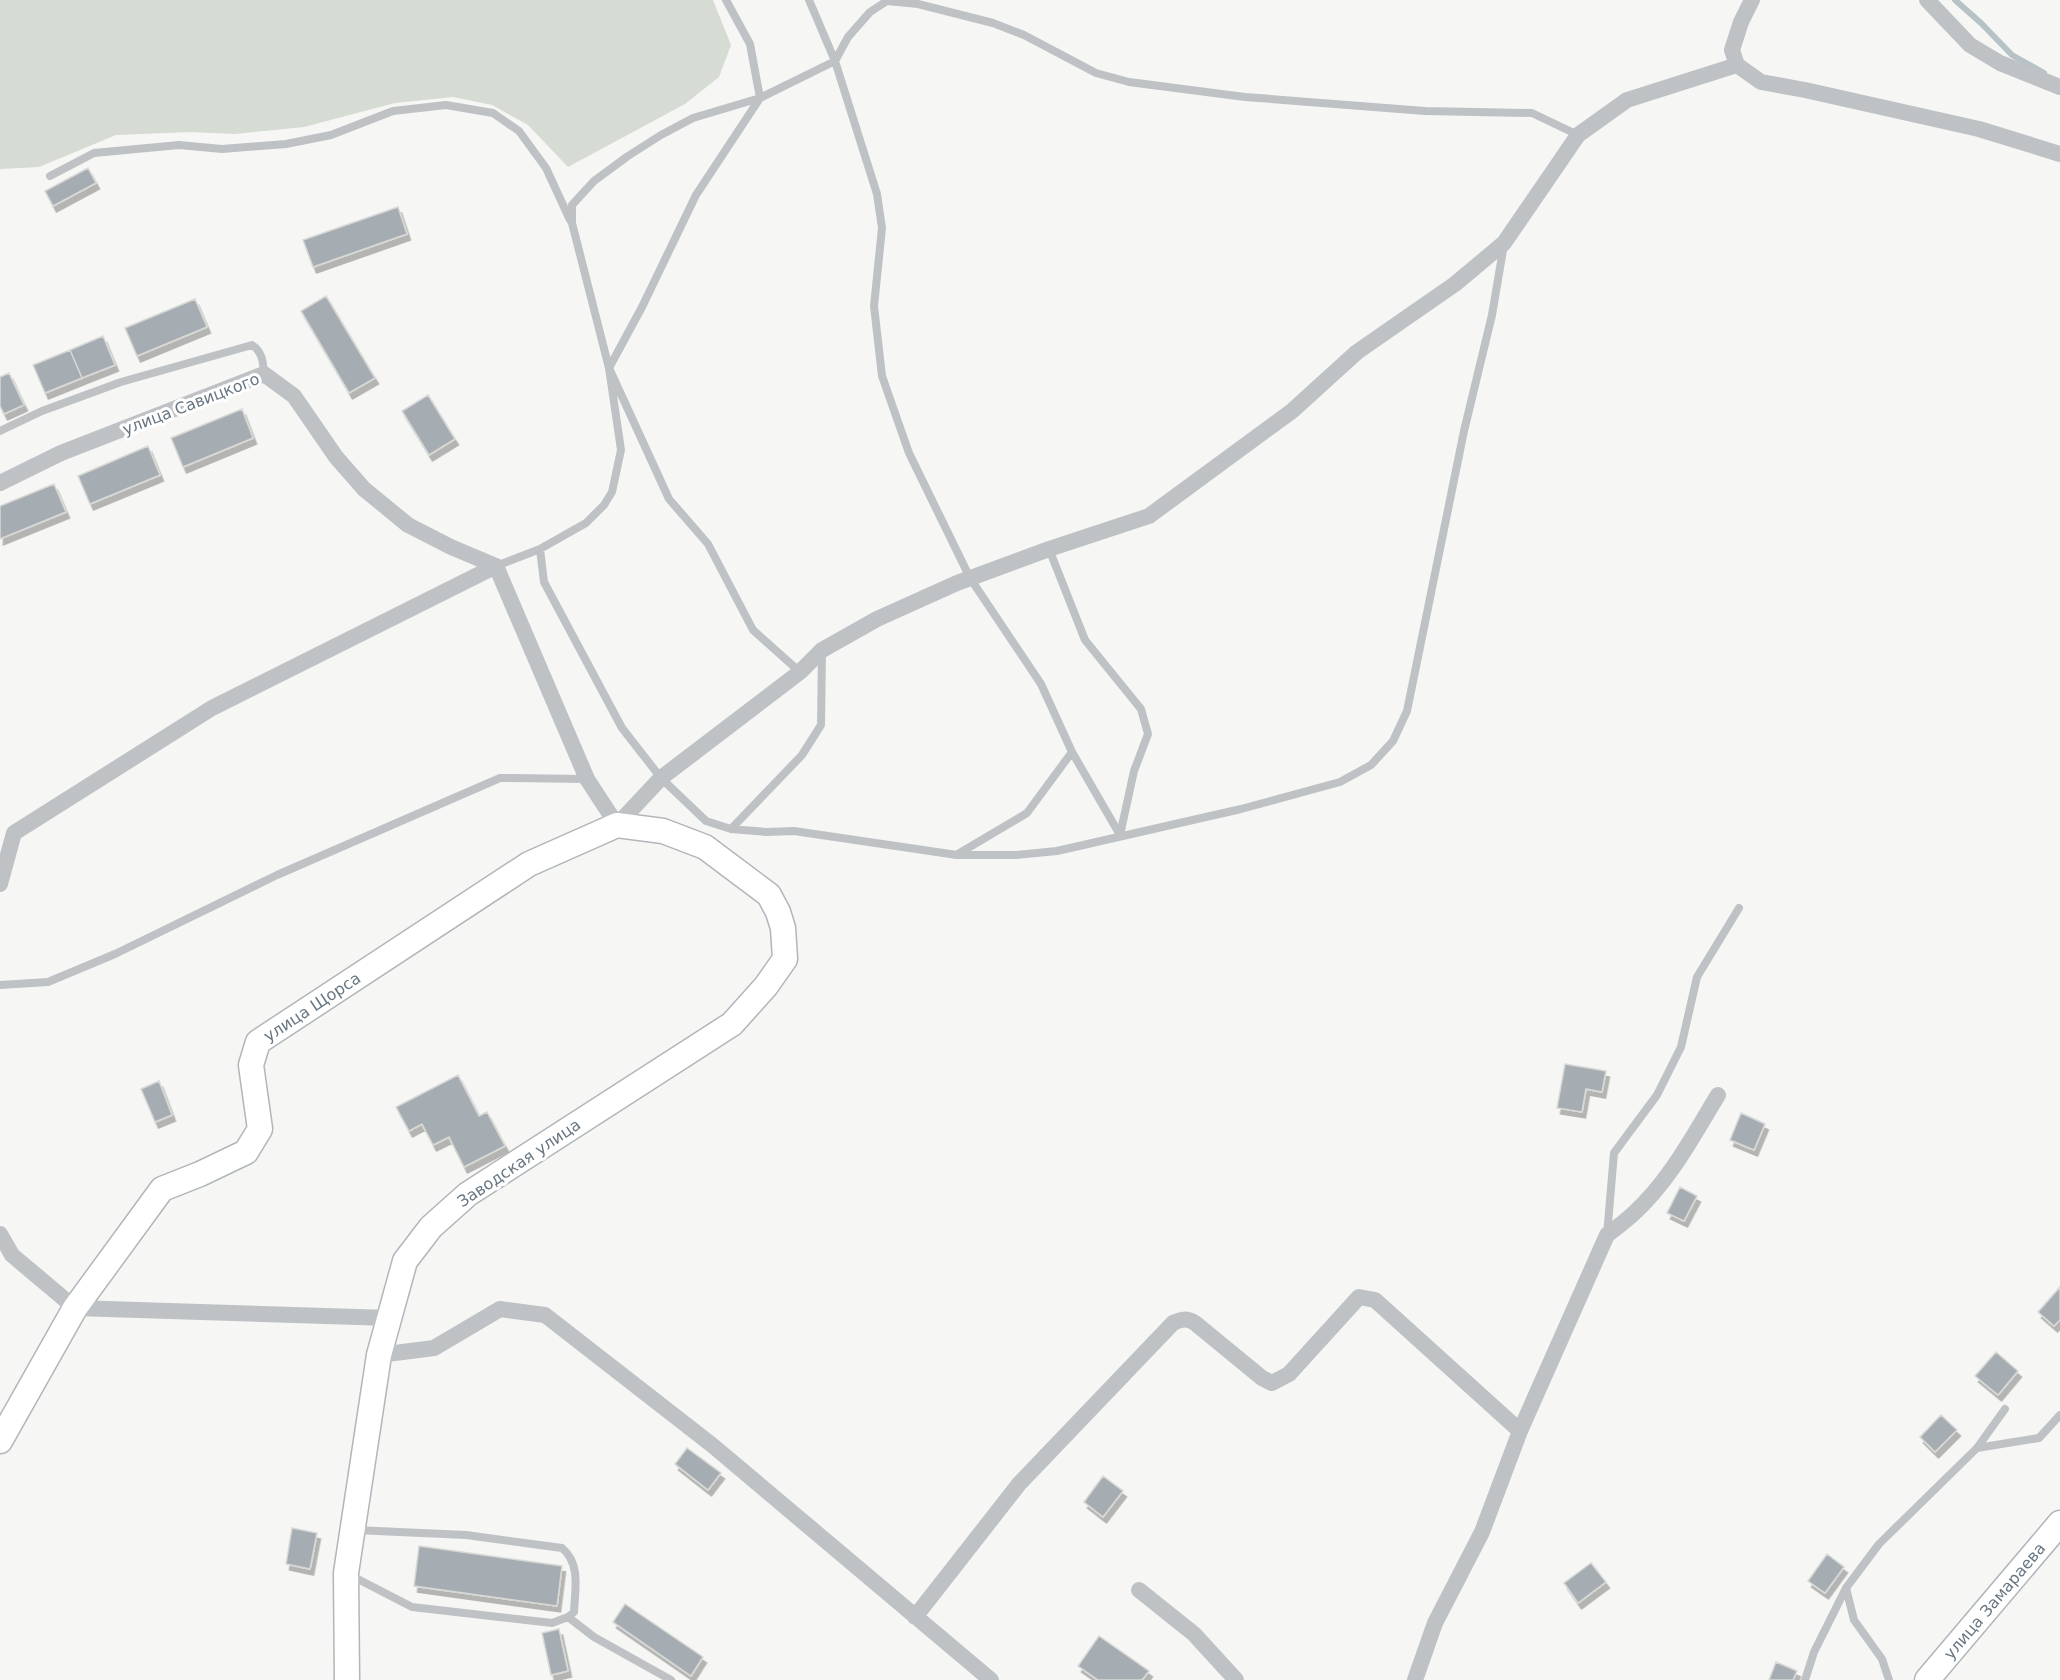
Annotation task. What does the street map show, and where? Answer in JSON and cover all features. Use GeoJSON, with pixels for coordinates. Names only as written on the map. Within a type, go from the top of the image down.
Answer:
{"type":"FeatureCollection","features":[{"type":"Feature","properties":{"kind":"street"},"geometry":{"type":"LineString","coordinates":[[1752,0],[1732,50],[1737,65],[1761,82],[1979,129],[2060,154]]}},
{"type":"Feature","properties":{"kind":"street"},"geometry":{"type":"LineString","coordinates":[[1927,0],[1970,45],[2000,63],[2060,87]]}},
{"type":"Feature","properties":{"kind":"street"},"geometry":{"type":"LineString","coordinates":[[0,884],[14,833],[212,708],[496,566],[587,779],[617,825],[661,778],[800,672],[822,650],[877,619],[970,578],[1149,516],[1292,411],[1357,352],[1455,284],[1504,243],[1578,135],[1627,100],[1737,65]]}},
{"type":"Feature","properties":{"kind":"street","name":"улица Савицкого"},"geometry":{"type":"LineString","coordinates":[[0,483],[61,453],[264,374],[294,396],[336,457],[364,489],[408,525],[496,566]]}},
{"type":"Feature","properties":{"kind":"street","name":"улица Щорса"},"geometry":{"type":"LineString","coordinates":[[0,1441],[9,1417],[75,1308],[162,1189],[246,1152],[260,1129],[251,1065],[258,1042],[529,864],[617,825]]}},
{"type":"Feature","properties":{"kind":"street","name":"Заводская улица"},"geometry":{"type":"LineString","coordinates":[[347,1680],[346,1573],[379,1355],[405,1261],[431,1227],[468,1194],[732,1024],[766,986],[784,959],[783,928],[769,895],[705,846],[663,831],[617,825]]}},
{"type":"Feature","properties":{"kind":"street"},"geometry":{"type":"LineString","coordinates":[[1415,1680],[1435,1623],[1482,1532],[1520,1431],[1607,1235],[1633,1214],[1657,1188],[1718,1095]]}},
{"type":"Feature","properties":{"kind":"street"},"geometry":{"type":"LineString","coordinates":[[0,1234],[12,1255],[75,1308],[389,1318]]}},
{"type":"Feature","properties":{"kind":"street"},"geometry":{"type":"LineString","coordinates":[[915,1617],[1019,1484],[1173,1323],[1181,1319],[1195,1323],[1262,1378],[1272,1383],[1289,1374],[1359,1297],[1366,1297],[1375,1300],[1520,1431]]}},
{"type":"Feature","properties":{"kind":"street"},"geometry":{"type":"LineString","coordinates":[[379,1355],[434,1347],[500,1309],[546,1315],[712,1445],[991,1680]]}},
{"type":"Feature","properties":{"kind":"street","name":"улица Замараева"},"geometry":{"type":"LineString","coordinates":[[1927,1680],[2060,1522]]}},
{"type":"Feature","properties":{"kind":"street"},"geometry":{"type":"LineString","coordinates":[[1139,1590],[1194,1634],[1236,1680]]}},
{"type":"Feature","properties":{"kind":"lane"},"geometry":{"type":"LineString","coordinates":[[609,368],[642,307],[696,195],[760,98],[750,44],[726,0]]}},
{"type":"Feature","properties":{"kind":"lane"},"geometry":{"type":"LineString","coordinates":[[809,0],[834,61],[877,194],[882,228],[874,306],[882,376],[909,453],[970,578],[1041,684],[1072,752],[1120,835]]}},
{"type":"Feature","properties":{"kind":"lane"},"geometry":{"type":"LineString","coordinates":[[572,223],[572,205],[594,181],[628,156],[693,118],[760,98],[834,61],[848,37],[870,12],[887,1],[918,4],[993,23],[1024,35],[1096,73],[1129,82],[1245,97],[1425,111],[1532,113],[1578,135]]}},
{"type":"Feature","properties":{"kind":"lane"},"geometry":{"type":"LineString","coordinates":[[50,176],[94,153],[179,145],[222,149],[286,144],[331,135],[393,111],[446,105],[493,113],[519,131],[546,168],[572,223],[609,368],[621,450],[612,492],[604,505],[586,524],[540,549],[496,566]]}},
{"type":"Feature","properties":{"kind":"lane"},"geometry":{"type":"LineString","coordinates":[[540,549],[544,582],[622,728],[661,778],[706,821],[730,829],[766,832],[794,831],[957,855],[1015,855],[1057,851],[1241,809],[1340,782],[1371,765],[1393,741],[1407,711],[1464,432],[1492,315],[1504,243]]}},
{"type":"Feature","properties":{"kind":"lane"},"geometry":{"type":"LineString","coordinates":[[0,431],[42,411],[121,382],[252,345],[258,349],[262,358],[264,374]]}},
{"type":"Feature","properties":{"kind":"lane"},"geometry":{"type":"LineString","coordinates":[[609,368],[669,499],[708,544],[753,630],[800,672]]}},
{"type":"Feature","properties":{"kind":"lane"},"geometry":{"type":"LineString","coordinates":[[1049,549],[1085,640],[1141,709],[1148,734],[1134,771],[1120,835]]}},
{"type":"Feature","properties":{"kind":"lane"},"geometry":{"type":"LineString","coordinates":[[730,829],[802,755],[821,725],[822,650]]}},
{"type":"Feature","properties":{"kind":"lane"},"geometry":{"type":"LineString","coordinates":[[957,855],[1027,813],[1072,752]]}},
{"type":"Feature","properties":{"kind":"lane"},"geometry":{"type":"LineString","coordinates":[[0,985],[48,982],[115,954],[277,875],[500,778],[587,779]]}},
{"type":"Feature","properties":{"kind":"lane"},"geometry":{"type":"LineString","coordinates":[[1607,1235],[1614,1153],[1657,1095],[1681,1047],[1697,977],[1739,909]]}},
{"type":"Feature","properties":{"kind":"lane"},"geometry":{"type":"LineString","coordinates":[[1805,1680],[1814,1652],[1846,1588],[1879,1544],[1977,1448],[2005,1408]]}},
{"type":"Feature","properties":{"kind":"lane"},"geometry":{"type":"LineString","coordinates":[[1977,1448],[2039,1438],[2060,1415]]}},
{"type":"Feature","properties":{"kind":"lane"},"geometry":{"type":"LineString","coordinates":[[346,1573],[412,1607],[552,1623],[574,1612],[575,1566],[571,1556],[562,1548],[466,1535],[352,1530]]}},
{"type":"Feature","properties":{"kind":"lane"},"geometry":{"type":"LineString","coordinates":[[1846,1588],[1854,1620],[1882,1659],[1889,1680]]}},
{"type":"Feature","properties":{"kind":"lane"},"geometry":{"type":"LineString","coordinates":[[568,1617],[594,1637],[671,1680]]}},
{"type":"Feature","properties":{"kind":"shaded area"},"geometry":{"type":"Polygon","coordinates":[[[0,0],[713,0],[731,45],[719,77],[685,104],[568,167],[528,125],[492,105],[453,97],[395,103],[304,127],[235,134],[191,132],[116,135],[39,167],[0,169],[0,0]]]}},
{"type":"Feature","properties":{"kind":"building"},"geometry":{"type":"Polygon","coordinates":[[[88,168],[96,183],[53,206],[45,191],[88,168]]]}},
{"type":"Feature","properties":{"kind":"building"},"geometry":{"type":"Polygon","coordinates":[[[398,207],[407,234],[313,267],[303,240],[398,207]]]}},
{"type":"Feature","properties":{"kind":"building"},"geometry":{"type":"Polygon","coordinates":[[[326,296],[375,378],[349,393],[301,311],[326,296]]]}},
{"type":"Feature","properties":{"kind":"building"},"geometry":{"type":"Polygon","coordinates":[[[195,299],[207,327],[137,356],[125,328],[195,299]]]}},
{"type":"Feature","properties":{"kind":"building"},"geometry":{"type":"Polygon","coordinates":[[[103,336],[115,365],[82,378],[70,350],[103,336]]]}},
{"type":"Feature","properties":{"kind":"building"},"geometry":{"type":"Polygon","coordinates":[[[70,350],[82,378],[45,393],[33,365],[70,350]]]}},
{"type":"Feature","properties":{"kind":"building"},"geometry":{"type":"Polygon","coordinates":[[[9,373],[24,405],[4,414],[0,406],[0,377],[9,373]]]}},
{"type":"Feature","properties":{"kind":"building"},"geometry":{"type":"Polygon","coordinates":[[[428,395],[455,439],[429,455],[402,411],[428,395]]]}},
{"type":"Feature","properties":{"kind":"building"},"geometry":{"type":"Polygon","coordinates":[[[242,409],[253,438],[183,467],[171,438],[242,409]]]}},
{"type":"Feature","properties":{"kind":"building"},"geometry":{"type":"Polygon","coordinates":[[[148,446],[160,475],[90,504],[78,476],[148,446]]]}},
{"type":"Feature","properties":{"kind":"building"},"geometry":{"type":"Polygon","coordinates":[[[54,484],[66,512],[0,539],[0,506],[54,484]]]}},
{"type":"Feature","properties":{"kind":"building"},"geometry":{"type":"Polygon","coordinates":[[[1565,1064],[1606,1071],[1602,1092],[1586,1089],[1582,1112],[1557,1108],[1565,1064]]]}},
{"type":"Feature","properties":{"kind":"building"},"geometry":{"type":"Polygon","coordinates":[[[458,1075],[479,1116],[487,1112],[505,1146],[464,1167],[449,1137],[433,1145],[422,1124],[409,1131],[396,1107],[458,1075]]]}},
{"type":"Feature","properties":{"kind":"building"},"geometry":{"type":"Polygon","coordinates":[[[159,1081],[172,1115],[155,1122],[141,1089],[159,1081]]]}},
{"type":"Feature","properties":{"kind":"building"},"geometry":{"type":"Polygon","coordinates":[[[1741,1113],[1765,1124],[1754,1150],[1730,1140],[1741,1113]]]}},
{"type":"Feature","properties":{"kind":"building"},"geometry":{"type":"Polygon","coordinates":[[[1680,1187],[1697,1196],[1684,1221],[1667,1213],[1680,1187]]]}},
{"type":"Feature","properties":{"kind":"building"},"geometry":{"type":"Polygon","coordinates":[[[2060,1287],[2060,1320],[2054,1326],[2038,1312],[2060,1287]]]}},
{"type":"Feature","properties":{"kind":"building"},"geometry":{"type":"Polygon","coordinates":[[[1996,1352],[2018,1371],[1998,1395],[1975,1376],[1996,1352]]]}},
{"type":"Feature","properties":{"kind":"building"},"geometry":{"type":"Polygon","coordinates":[[[1941,1415],[1957,1430],[1935,1452],[1920,1437],[1941,1415]]]}},
{"type":"Feature","properties":{"kind":"building"},"geometry":{"type":"Polygon","coordinates":[[[687,1448],[721,1473],[708,1490],[675,1464],[687,1448]]]}},
{"type":"Feature","properties":{"kind":"building"},"geometry":{"type":"Polygon","coordinates":[[[1103,1476],[1123,1491],[1103,1517],[1084,1502],[1103,1476]]]}},
{"type":"Feature","properties":{"kind":"building"},"geometry":{"type":"Polygon","coordinates":[[[292,1528],[317,1533],[310,1569],[286,1564],[292,1528]]]}},
{"type":"Feature","properties":{"kind":"building"},"geometry":{"type":"Polygon","coordinates":[[[419,1546],[562,1566],[557,1606],[414,1586],[419,1546]]]}},
{"type":"Feature","properties":{"kind":"building"},"geometry":{"type":"Polygon","coordinates":[[[1827,1554],[1844,1567],[1825,1593],[1808,1581],[1827,1554]]]}},
{"type":"Feature","properties":{"kind":"building"},"geometry":{"type":"Polygon","coordinates":[[[1591,1563],[1606,1582],[1578,1603],[1564,1583],[1591,1563]]]}},
{"type":"Feature","properties":{"kind":"building"},"geometry":{"type":"Polygon","coordinates":[[[625,1604],[703,1657],[691,1676],[613,1622],[625,1604]]]}},
{"type":"Feature","properties":{"kind":"building"},"geometry":{"type":"Polygon","coordinates":[[[559,1629],[568,1671],[551,1675],[542,1633],[559,1629]]]}},
{"type":"Feature","properties":{"kind":"building"},"geometry":{"type":"Polygon","coordinates":[[[1099,1636],[1149,1671],[1142,1680],[1098,1680],[1078,1666],[1099,1636]]]}},
{"type":"Feature","properties":{"kind":"building"},"geometry":{"type":"Polygon","coordinates":[[[1776,1662],[1797,1671],[1793,1680],[1769,1680],[1776,1662]]]}},
{"type":"Feature","properties":{"kind":"waterway"},"geometry":{"type":"LineString","coordinates":[[1955,0],[2012,55],[2044,73]]}}]}
